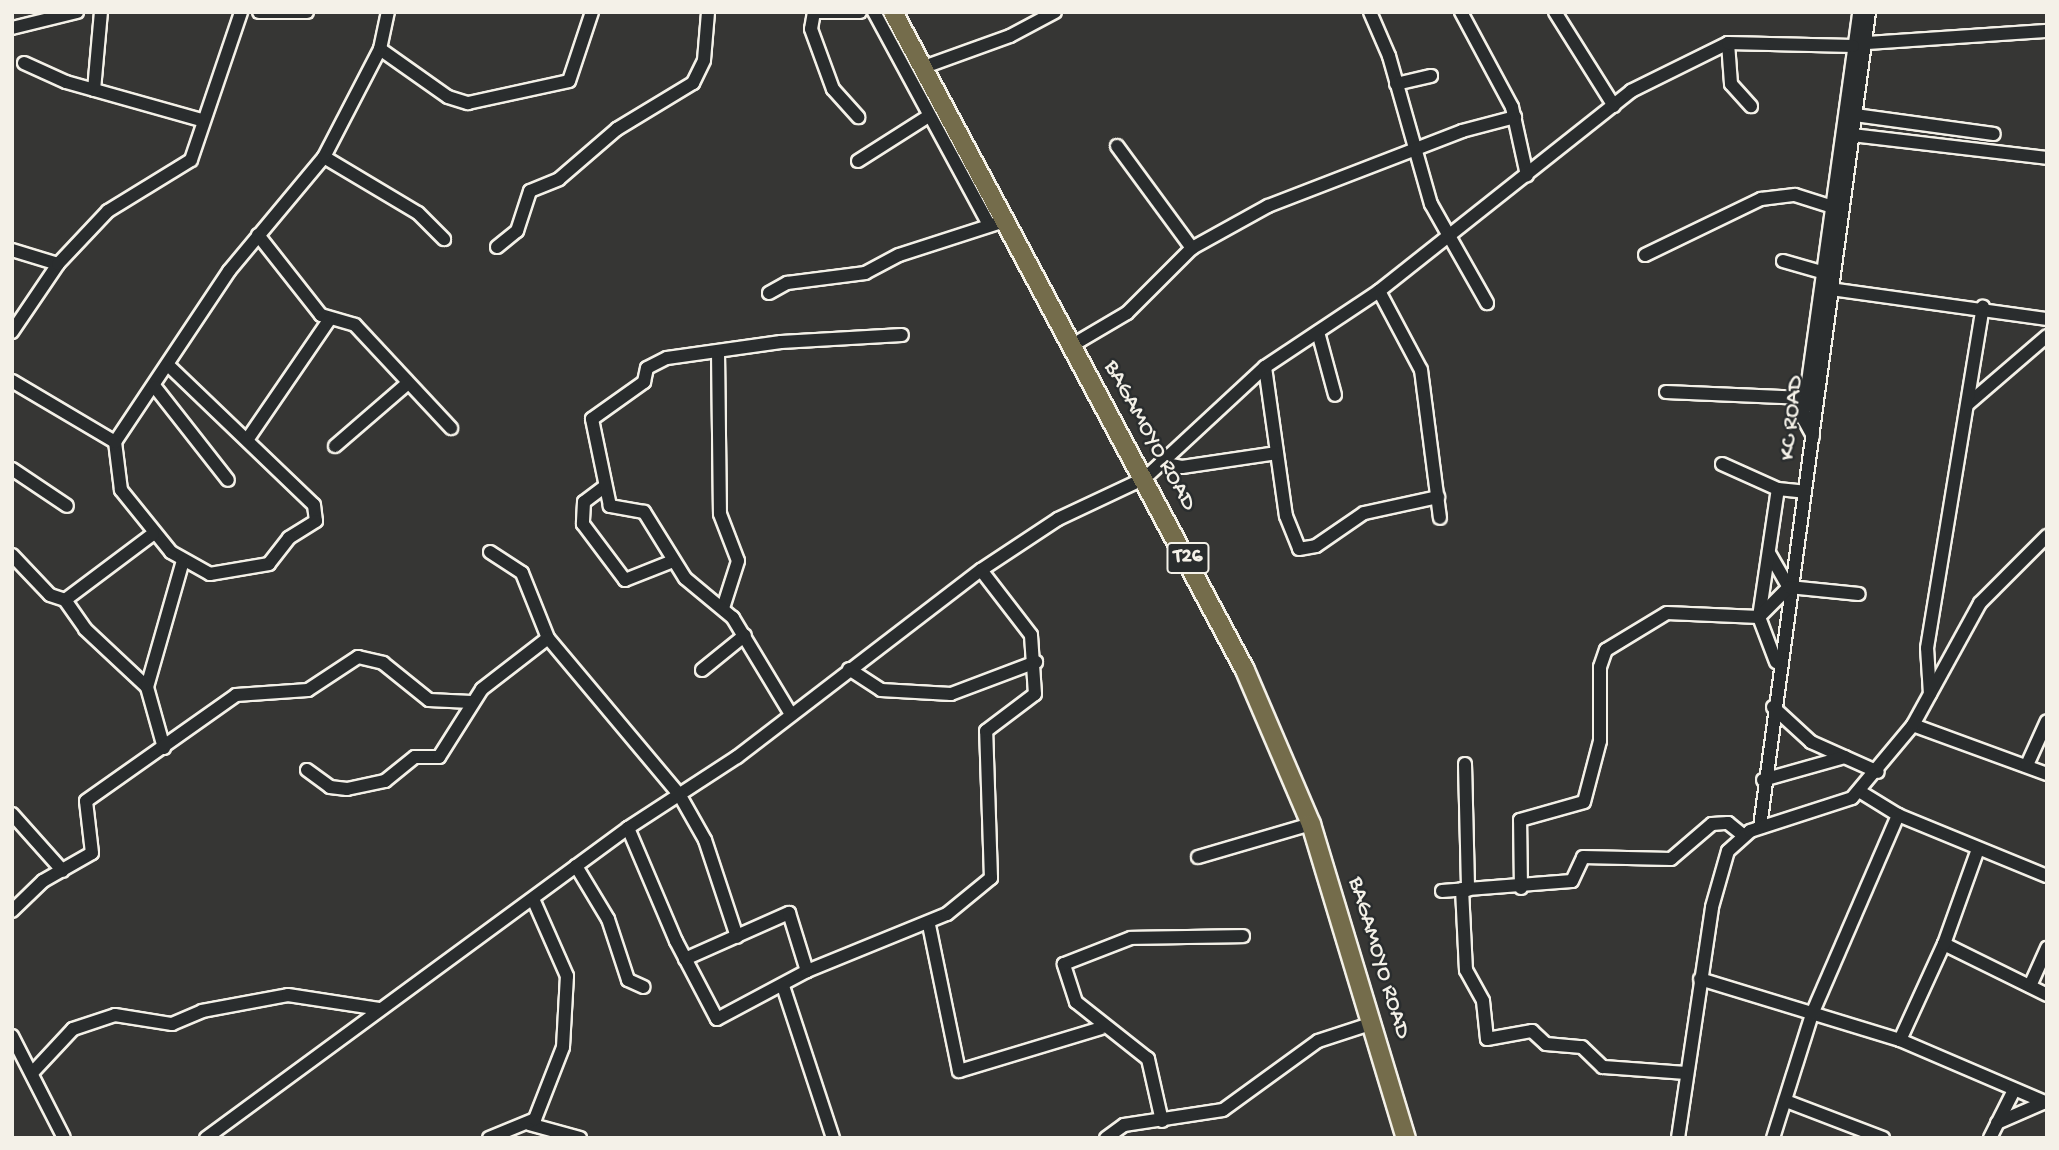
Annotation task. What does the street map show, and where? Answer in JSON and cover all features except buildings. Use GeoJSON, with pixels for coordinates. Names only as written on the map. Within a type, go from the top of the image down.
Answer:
{"type":"FeatureCollection","features":[{"type":"Feature","properties":{"kind":"highway","name":"BAGAMOYO ROAD"},"geometry":{"type":"LineString","coordinates":[[893,12],[924,67],[996,223],[1071,346],[1145,478],[1245,670],[1311,824],[1406,1138]]}},
{"type":"Feature","properties":{"kind":"street"},"geometry":{"type":"LineString","coordinates":[[12,28],[77,12]]}},
{"type":"Feature","properties":{"kind":"street"},"geometry":{"type":"LineString","coordinates":[[94,90],[102,12]]}},
{"type":"Feature","properties":{"kind":"street"},"geometry":{"type":"LineString","coordinates":[[12,332],[58,264],[117,204],[183,171],[241,12]]}},
{"type":"Feature","properties":{"kind":"street"},"geometry":{"type":"LineString","coordinates":[[259,12],[306,12]]}},
{"type":"Feature","properties":{"kind":"street"},"geometry":{"type":"LineString","coordinates":[[168,365],[314,505],[316,521],[289,538],[269,564],[220,574],[183,561],[153,534],[121,490],[115,442],[155,387],[168,365],[258,235],[324,157],[380,49],[388,12]]}},
{"type":"Feature","properties":{"kind":"street"},"geometry":{"type":"LineString","coordinates":[[380,49],[448,97],[468,103],[569,82],[592,12]]}},
{"type":"Feature","properties":{"kind":"street"},"geometry":{"type":"LineString","coordinates":[[497,247],[517,231],[530,191],[559,179],[617,129],[693,83],[704,60],[708,12]]}},
{"type":"Feature","properties":{"kind":"street"},"geometry":{"type":"LineString","coordinates":[[858,117],[833,89],[811,29],[814,12],[860,12]]}},
{"type":"Feature","properties":{"kind":"street"},"geometry":{"type":"LineString","coordinates":[[769,293],[787,283],[865,273],[996,223],[927,117],[874,12]]}},
{"type":"Feature","properties":{"kind":"street"},"geometry":{"type":"LineString","coordinates":[[924,67],[1055,12]]}},
{"type":"Feature","properties":{"kind":"street"},"geometry":{"type":"LineString","coordinates":[[1370,12],[1396,84],[1415,154],[1447,235],[1487,303]]}},
{"type":"Feature","properties":{"kind":"street"},"geometry":{"type":"LineString","coordinates":[[1461,12],[1515,117],[1527,175]]}},
{"type":"Feature","properties":{"kind":"street"},"geometry":{"type":"LineString","coordinates":[[1555,12],[1614,106]]}},
{"type":"Feature","properties":{"kind":"street"},"geometry":{"type":"LineString","coordinates":[[1813,436],[1804,424],[1805,398],[1821,272],[1859,45],[1859,12]]}},
{"type":"Feature","properties":{"kind":"street"},"geometry":{"type":"LineString","coordinates":[[1859,45],[1869,12]]}},
{"type":"Feature","properties":{"kind":"street"},"geometry":{"type":"LineString","coordinates":[[206,1138],[628,828],[737,757],[789,711],[981,570],[1058,519],[1145,478],[1265,368],[1380,291],[1447,235],[1614,106],[1690,57],[1728,43],[1859,45],[2047,31]]}},
{"type":"Feature","properties":{"kind":"street"},"geometry":{"type":"LineString","coordinates":[[1728,43],[1731,84],[1751,106]]}},
{"type":"Feature","properties":{"kind":"street"},"geometry":{"type":"LineString","coordinates":[[24,62],[94,90],[201,120]]}},
{"type":"Feature","properties":{"kind":"street","name":"KC ROAD"},"geometry":{"type":"LineString","coordinates":[[1760,827],[1777,665],[1813,436],[1830,289],[1834,207],[1855,115],[1856,66]]}},
{"type":"Feature","properties":{"kind":"street"},"geometry":{"type":"LineString","coordinates":[[1396,84],[1431,76]]}},
{"type":"Feature","properties":{"kind":"street"},"geometry":{"type":"LineString","coordinates":[[1855,115],[1994,134]]}},
{"type":"Feature","properties":{"kind":"street"},"geometry":{"type":"LineString","coordinates":[[858,161],[927,117]]}},
{"type":"Feature","properties":{"kind":"street"},"geometry":{"type":"LineString","coordinates":[[1071,346],[1127,313],[1192,247],[1268,206],[1415,154],[1462,131],[1515,117]]}},
{"type":"Feature","properties":{"kind":"street"},"geometry":{"type":"LineString","coordinates":[[1852,135],[2047,158]]}},
{"type":"Feature","properties":{"kind":"street"},"geometry":{"type":"LineString","coordinates":[[1117,146],[1192,247]]}},
{"type":"Feature","properties":{"kind":"street"},"geometry":{"type":"LineString","coordinates":[[324,157],[418,213],[444,239]]}},
{"type":"Feature","properties":{"kind":"street"},"geometry":{"type":"LineString","coordinates":[[1645,255],[1680,243],[1749,202],[1795,195],[1834,207]]}},
{"type":"Feature","properties":{"kind":"street"},"geometry":{"type":"LineString","coordinates":[[258,235],[330,319],[355,325],[451,428]]}},
{"type":"Feature","properties":{"kind":"street"},"geometry":{"type":"LineString","coordinates":[[12,250],[58,264]]}},
{"type":"Feature","properties":{"kind":"street"},"geometry":{"type":"LineString","coordinates":[[1783,261],[1821,272]]}},
{"type":"Feature","properties":{"kind":"street"},"geometry":{"type":"LineString","coordinates":[[1830,289],[1983,307],[2047,319]]}},
{"type":"Feature","properties":{"kind":"street"},"geometry":{"type":"LineString","coordinates":[[1380,291],[1421,370],[1440,518]]}},
{"type":"Feature","properties":{"kind":"street"},"geometry":{"type":"LineString","coordinates":[[1931,695],[1927,648],[1983,307]]}},
{"type":"Feature","properties":{"kind":"street"},"geometry":{"type":"LineString","coordinates":[[247,440],[330,319]]}},
{"type":"Feature","properties":{"kind":"street"},"geometry":{"type":"LineString","coordinates":[[1318,332],[1335,395]]}},
{"type":"Feature","properties":{"kind":"street"},"geometry":{"type":"LineString","coordinates":[[789,711],[745,635],[723,608],[673,561],[641,509],[614,510],[604,487],[590,428],[596,412],[644,382],[652,364],[718,352],[902,335]]}},
{"type":"Feature","properties":{"kind":"street"},"geometry":{"type":"LineString","coordinates":[[1968,404],[2047,336]]}},
{"type":"Feature","properties":{"kind":"street"},"geometry":{"type":"LineString","coordinates":[[718,352],[720,514],[738,561],[723,608]]}},
{"type":"Feature","properties":{"kind":"street"},"geometry":{"type":"LineString","coordinates":[[1265,368],[1291,538],[1299,549],[1316,546],[1364,513],[1438,497]]}},
{"type":"Feature","properties":{"kind":"street"},"geometry":{"type":"LineString","coordinates":[[12,381],[115,442]]}},
{"type":"Feature","properties":{"kind":"street"},"geometry":{"type":"LineString","coordinates":[[335,446],[408,383]]}},
{"type":"Feature","properties":{"kind":"street"},"geometry":{"type":"LineString","coordinates":[[155,387],[228,480]]}},
{"type":"Feature","properties":{"kind":"street"},"geometry":{"type":"LineString","coordinates":[[1667,392],[1805,398]]}},
{"type":"Feature","properties":{"kind":"street"},"geometry":{"type":"LineString","coordinates":[[1161,463],[1182,467],[1278,453]]}},
{"type":"Feature","properties":{"kind":"street"},"geometry":{"type":"LineString","coordinates":[[1722,464],[1779,489],[1805,492]]}},
{"type":"Feature","properties":{"kind":"street"},"geometry":{"type":"LineString","coordinates":[[12,469],[66,506]]}},
{"type":"Feature","properties":{"kind":"street"},"geometry":{"type":"LineString","coordinates":[[604,487],[584,502],[583,524],[625,580],[673,561]]}},
{"type":"Feature","properties":{"kind":"street"},"geometry":{"type":"LineString","coordinates":[[1777,665],[1759,617],[1779,489]]}},
{"type":"Feature","properties":{"kind":"street"},"geometry":{"type":"LineString","coordinates":[[65,600],[153,534]]}},
{"type":"Feature","properties":{"kind":"street"},"geometry":{"type":"LineString","coordinates":[[1678,1138],[1700,979],[1722,864],[1743,835],[1859,791],[1878,772],[1913,726],[1980,603],[2047,536]]}},
{"type":"Feature","properties":{"kind":"street"},"geometry":{"type":"LineString","coordinates":[[490,552],[522,573],[548,638],[679,794],[705,840],[737,937]]}},
{"type":"Feature","properties":{"kind":"street"},"geometry":{"type":"LineString","coordinates":[[1769,553],[1789,587]]}},
{"type":"Feature","properties":{"kind":"street"},"geometry":{"type":"LineString","coordinates":[[12,555],[50,595],[65,600],[85,629],[147,687],[164,748]]}},
{"type":"Feature","properties":{"kind":"street"},"geometry":{"type":"LineString","coordinates":[[147,687],[183,561]]}},
{"type":"Feature","properties":{"kind":"street"},"geometry":{"type":"LineString","coordinates":[[628,828],[685,959],[718,1019],[807,971],[929,925],[991,878],[986,732],[993,721],[1033,700],[1036,662],[1026,625],[981,570]]}},
{"type":"Feature","properties":{"kind":"street"},"geometry":{"type":"LineString","coordinates":[[1789,587],[1859,594]]}},
{"type":"Feature","properties":{"kind":"street"},"geometry":{"type":"LineString","coordinates":[[1521,888],[1520,820],[1584,802],[1600,741],[1600,667],[1606,650],[1670,612],[1759,617],[1789,587]]}},
{"type":"Feature","properties":{"kind":"street"},"geometry":{"type":"LineString","coordinates":[[702,670],[745,635]]}},
{"type":"Feature","properties":{"kind":"street"},"geometry":{"type":"LineString","coordinates":[[307,770],[338,789],[385,781],[415,757],[439,757],[471,702],[548,638]]}},
{"type":"Feature","properties":{"kind":"street"},"geometry":{"type":"LineString","coordinates":[[12,911],[43,881],[63,872],[94,850],[83,804],[236,695],[308,690],[358,657],[383,663],[429,700],[471,702]]}},
{"type":"Feature","properties":{"kind":"street"},"geometry":{"type":"LineString","coordinates":[[849,669],[881,690],[951,694],[1036,662]]}},
{"type":"Feature","properties":{"kind":"street"},"geometry":{"type":"LineString","coordinates":[[1773,707],[1806,739],[1878,772]]}},
{"type":"Feature","properties":{"kind":"street"},"geometry":{"type":"LineString","coordinates":[[2027,765],[2047,721]]}},
{"type":"Feature","properties":{"kind":"street"},"geometry":{"type":"LineString","coordinates":[[1913,726],[2047,774]]}},
{"type":"Feature","properties":{"kind":"street"},"geometry":{"type":"LineString","coordinates":[[1763,780],[1845,757]]}},
{"type":"Feature","properties":{"kind":"street"},"geometry":{"type":"LineString","coordinates":[[1465,764],[1466,970],[1483,1001],[1487,1039],[1532,1031],[1546,1044],[1582,1047],[1603,1067],[1687,1073]]}},
{"type":"Feature","properties":{"kind":"street"},"geometry":{"type":"LineString","coordinates":[[1859,791],[1898,815],[2047,876]]}},
{"type":"Feature","properties":{"kind":"street"},"geometry":{"type":"LineString","coordinates":[[12,814],[63,872]]}},
{"type":"Feature","properties":{"kind":"street"},"geometry":{"type":"LineString","coordinates":[[1773,1138],[1812,1014],[1898,815]]}},
{"type":"Feature","properties":{"kind":"street"},"geometry":{"type":"LineString","coordinates":[[1442,891],[1521,888],[1572,881],[1583,858],[1671,859],[1713,824],[1728,823],[1743,835]]}},
{"type":"Feature","properties":{"kind":"street"},"geometry":{"type":"LineString","coordinates":[[1198,857],[1311,824]]}},
{"type":"Feature","properties":{"kind":"street"},"geometry":{"type":"LineString","coordinates":[[1900,1040],[1944,944],[1978,849]]}},
{"type":"Feature","properties":{"kind":"street"},"geometry":{"type":"LineString","coordinates":[[576,866],[607,919],[628,980],[644,987]]}},
{"type":"Feature","properties":{"kind":"street"},"geometry":{"type":"LineString","coordinates":[[529,1124],[558,1061],[568,988],[533,899]]}},
{"type":"Feature","properties":{"kind":"street"},"geometry":{"type":"LineString","coordinates":[[685,959],[793,914],[807,971]]}},
{"type":"Feature","properties":{"kind":"street"},"geometry":{"type":"LineString","coordinates":[[929,925],[959,1071],[1101,1028]]}},
{"type":"Feature","properties":{"kind":"street"},"geometry":{"type":"LineString","coordinates":[[1162,1121],[1148,1059],[1101,1028],[1067,988],[1065,964],[1131,938],[1243,936]]}},
{"type":"Feature","properties":{"kind":"street"},"geometry":{"type":"LineString","coordinates":[[1944,944],[2047,995]]}},
{"type":"Feature","properties":{"kind":"street"},"geometry":{"type":"LineString","coordinates":[[2030,986],[2047,948]]}},
{"type":"Feature","properties":{"kind":"street"},"geometry":{"type":"LineString","coordinates":[[1700,979],[1900,1040],[2045,1101]]}},
{"type":"Feature","properties":{"kind":"street"},"geometry":{"type":"LineString","coordinates":[[783,986],[833,1138]]}},
{"type":"Feature","properties":{"kind":"street"},"geometry":{"type":"LineString","coordinates":[[32,1073],[73,1029],[115,1015],[172,1024],[202,1011],[288,995],[379,1009]]}},
{"type":"Feature","properties":{"kind":"street"},"geometry":{"type":"LineString","coordinates":[[1106,1138],[1124,1125],[1223,1110],[1318,1041],[1373,1023]]}},
{"type":"Feature","properties":{"kind":"street"},"geometry":{"type":"LineString","coordinates":[[12,1036],[64,1138]]}},
{"type":"Feature","properties":{"kind":"street"},"geometry":{"type":"LineString","coordinates":[[1990,1138],[2014,1090]]}},
{"type":"Feature","properties":{"kind":"street"},"geometry":{"type":"LineString","coordinates":[[1786,1101],[1884,1138]]}},
{"type":"Feature","properties":{"kind":"street"},"geometry":{"type":"LineString","coordinates":[[1997,1123],[2045,1101]]}},
{"type":"Feature","properties":{"kind":"street"},"geometry":{"type":"LineString","coordinates":[[489,1138],[529,1124],[580,1138]]}}]}
